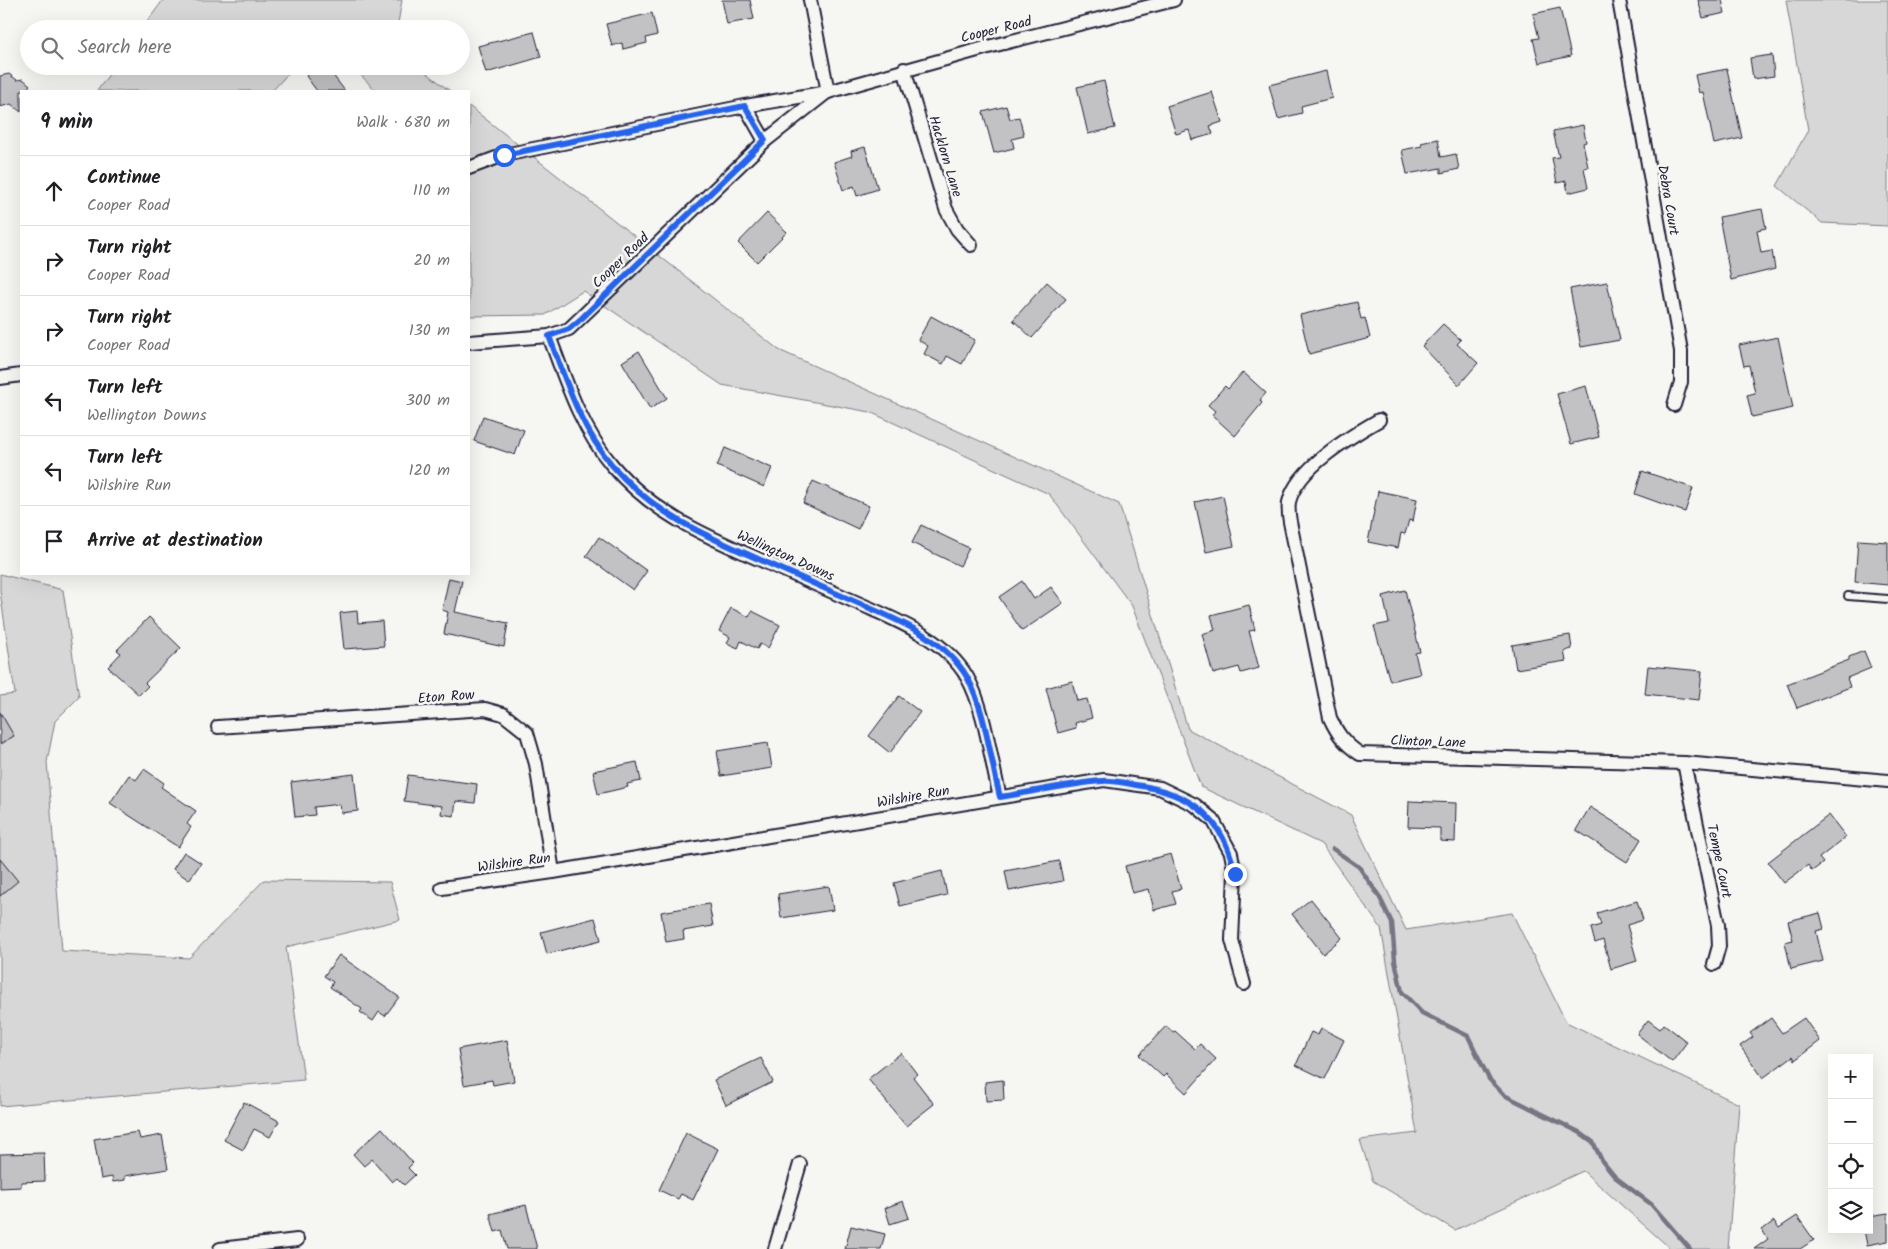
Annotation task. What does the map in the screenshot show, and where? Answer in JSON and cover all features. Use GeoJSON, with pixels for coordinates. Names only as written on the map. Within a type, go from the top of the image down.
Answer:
{"type":"FeatureCollection","features":[{"type":"Feature","properties":{"kind":"street"},"geometry":{"type":"LineString","coordinates":[[810,0],[828,92]]}},
{"type":"Feature","properties":{"kind":"street","name":"Cooper Road"},"geometry":{"type":"LineString","coordinates":[[470,168],[504,155],[745,106],[828,92],[904,69],[1174,0]]}},
{"type":"Feature","properties":{"kind":"street","name":"Debra Court"},"geometry":{"type":"LineString","coordinates":[[1619,0],[1681,351],[1681,382],[1674,405]]}},
{"type":"Feature","properties":{"kind":"street","name":"Hacklorn Lane"},"geometry":{"type":"LineString","coordinates":[[904,69],[946,209],[957,229],[971,245]]}},
{"type":"Feature","properties":{"kind":"street","name":"Cooper Road"},"geometry":{"type":"LineString","coordinates":[[470,342],[549,336],[569,329],[765,140],[828,92]]}},
{"type":"Feature","properties":{"kind":"street"},"geometry":{"type":"LineString","coordinates":[[745,106],[765,140]]}},
{"type":"Feature","properties":{"kind":"street","name":"Wellington Downs"},"geometry":{"type":"LineString","coordinates":[[549,336],[578,411],[611,464],[636,490],[695,532],[898,620],[934,641],[955,662],[967,676],[977,700],[1000,797]]}},
{"type":"Feature","properties":{"kind":"street"},"geometry":{"type":"LineString","coordinates":[[0,378],[20,375]]}},
{"type":"Feature","properties":{"kind":"street","name":"Clinton Lane"},"geometry":{"type":"LineString","coordinates":[[1379,420],[1326,454],[1303,479],[1289,503],[1290,522],[1330,718],[1336,733],[1347,745],[1360,754],[1684,763],[1888,782]]}},
{"type":"Feature","properties":{"kind":"street","name":"Eton Row"},"geometry":{"type":"LineString","coordinates":[[218,727],[485,709],[503,714],[527,733],[536,764],[553,872]]}},
{"type":"Feature","properties":{"kind":"street","name":"Tempe Court"},"geometry":{"type":"LineString","coordinates":[[1684,763],[1718,925],[1719,946],[1714,964]]}},
{"type":"Feature","properties":{"kind":"street","name":"Wilshire Run"},"geometry":{"type":"LineString","coordinates":[[442,888],[553,872],[1104,780],[1160,788],[1194,805],[1213,820],[1231,853],[1235,874],[1232,940],[1244,984]]}},
{"type":"Feature","properties":{"kind":"street"},"geometry":{"type":"LineString","coordinates":[[776,1249],[800,1164]]}},
{"type":"Feature","properties":{"kind":"street"},"geometry":{"type":"LineString","coordinates":[[220,1249],[297,1240]]}},
{"type":"Feature","properties":{"kind":"lane"},"geometry":{"type":"LineString","coordinates":[[1848,596],[1888,599]]}},
{"type":"Feature","properties":{"kind":"shaded area"},"geometry":{"type":"Polygon","coordinates":[[[163,0],[402,0],[399,20],[149,20],[163,0]]]}},
{"type":"Feature","properties":{"kind":"shaded area"},"geometry":{"type":"Polygon","coordinates":[[[1786,0],[1888,0],[1888,226],[1822,223],[1777,186],[1808,130],[1786,0]]]}},
{"type":"Feature","properties":{"kind":"shaded area"},"geometry":{"type":"Polygon","coordinates":[[[109,75],[287,75],[273,90],[98,90],[109,75]]]}},
{"type":"Feature","properties":{"kind":"shaded area"},"geometry":{"type":"Polygon","coordinates":[[[361,75],[430,75],[449,90],[375,90],[361,75]]]}},
{"type":"Feature","properties":{"kind":"shaded area"},"geometry":{"type":"Polygon","coordinates":[[[470,107],[779,350],[1119,504],[1188,729],[1351,815],[1406,930],[1512,913],[1566,1022],[1739,1104],[1728,1249],[1671,1249],[1583,1171],[1455,1230],[1373,1181],[1360,1140],[1417,1133],[1381,928],[1321,844],[1201,787],[1132,606],[1049,494],[870,412],[722,385],[583,291],[545,315],[470,316],[470,107]]]}},
{"type":"Feature","properties":{"kind":"shaded area"},"geometry":{"type":"Polygon","coordinates":[[[0,574],[63,590],[79,697],[55,721],[47,762],[62,951],[189,958],[264,880],[390,882],[400,920],[286,947],[304,1080],[0,1106],[0,696],[15,694],[0,591],[0,574]]]}},
{"type":"Feature","properties":{"kind":"building"},"geometry":{"type":"Polygon","coordinates":[[[722,0],[750,0],[754,19],[727,24],[722,0]]]}},
{"type":"Feature","properties":{"kind":"building"},"geometry":{"type":"Polygon","coordinates":[[[1698,0],[1722,0],[1725,13],[1703,18],[1698,0]]]}},
{"type":"Feature","properties":{"kind":"building"},"geometry":{"type":"Polygon","coordinates":[[[1560,8],[1571,56],[1539,63],[1533,39],[1539,38],[1533,14],[1560,8]]]}},
{"type":"Feature","properties":{"kind":"building"},"geometry":{"type":"Polygon","coordinates":[[[652,13],[657,35],[646,38],[647,43],[623,49],[622,43],[612,46],[606,24],[652,13]]]}},
{"type":"Feature","properties":{"kind":"building"},"geometry":{"type":"Polygon","coordinates":[[[534,32],[541,57],[486,73],[478,46],[534,32]]]}},
{"type":"Feature","properties":{"kind":"building"},"geometry":{"type":"Polygon","coordinates":[[[1772,55],[1774,76],[1753,79],[1750,58],[1772,55]]]}},
{"type":"Feature","properties":{"kind":"building"},"geometry":{"type":"Polygon","coordinates":[[[1727,69],[1742,138],[1714,144],[1703,92],[1699,93],[1695,75],[1727,69]]]}},
{"type":"Feature","properties":{"kind":"building"},"geometry":{"type":"Polygon","coordinates":[[[1326,71],[1332,98],[1301,106],[1302,113],[1278,119],[1269,85],[1326,71]]]}},
{"type":"Feature","properties":{"kind":"building"},"geometry":{"type":"Polygon","coordinates":[[[9,74],[17,80],[23,79],[30,85],[26,90],[20,90],[20,111],[11,104],[0,107],[0,76],[9,74]]]}},
{"type":"Feature","properties":{"kind":"building"},"geometry":{"type":"Polygon","coordinates":[[[333,75],[344,90],[316,90],[306,76],[333,75]]]}},
{"type":"Feature","properties":{"kind":"building"},"geometry":{"type":"Polygon","coordinates":[[[1104,81],[1115,128],[1088,134],[1077,87],[1104,81]]]}},
{"type":"Feature","properties":{"kind":"building"},"geometry":{"type":"Polygon","coordinates":[[[1212,92],[1222,122],[1210,126],[1213,134],[1192,140],[1189,130],[1176,134],[1167,106],[1212,92]]]}},
{"type":"Feature","properties":{"kind":"building"},"geometry":{"type":"Polygon","coordinates":[[[1006,106],[1010,119],[1019,117],[1024,136],[1012,139],[1014,148],[994,153],[983,112],[1006,106]]]}},
{"type":"Feature","properties":{"kind":"building"},"geometry":{"type":"Polygon","coordinates":[[[1583,125],[1586,142],[1583,143],[1588,167],[1584,168],[1588,188],[1568,193],[1566,181],[1557,183],[1552,158],[1559,157],[1553,131],[1583,125]]]}},
{"type":"Feature","properties":{"kind":"building"},"geometry":{"type":"Polygon","coordinates":[[[1438,139],[1441,157],[1456,154],[1459,169],[1441,173],[1441,168],[1407,174],[1402,150],[1422,146],[1421,143],[1438,139]]]}},
{"type":"Feature","properties":{"kind":"building"},"geometry":{"type":"Polygon","coordinates":[[[865,147],[878,189],[857,196],[854,186],[843,190],[834,162],[852,156],[851,151],[865,147]]]}},
{"type":"Feature","properties":{"kind":"building"},"geometry":{"type":"Polygon","coordinates":[[[1762,209],[1766,228],[1757,230],[1761,253],[1772,251],[1775,269],[1731,280],[1719,217],[1762,209]]]}},
{"type":"Feature","properties":{"kind":"building"},"geometry":{"type":"Polygon","coordinates":[[[767,213],[787,232],[757,262],[738,243],[767,213]]]}},
{"type":"Feature","properties":{"kind":"building"},"geometry":{"type":"Polygon","coordinates":[[[1047,282],[1066,299],[1032,338],[1013,320],[1047,282]]]}},
{"type":"Feature","properties":{"kind":"building"},"geometry":{"type":"Polygon","coordinates":[[[1607,282],[1620,340],[1581,347],[1570,289],[1607,282]]]}},
{"type":"Feature","properties":{"kind":"building"},"geometry":{"type":"Polygon","coordinates":[[[1357,302],[1361,319],[1365,318],[1370,338],[1309,354],[1300,315],[1357,302]]]}},
{"type":"Feature","properties":{"kind":"building"},"geometry":{"type":"Polygon","coordinates":[[[931,316],[975,340],[962,364],[947,356],[943,364],[924,354],[928,346],[918,340],[931,316]]]}},
{"type":"Feature","properties":{"kind":"building"},"geometry":{"type":"Polygon","coordinates":[[[1443,324],[1461,340],[1457,344],[1478,363],[1459,385],[1422,346],[1443,324]]]}},
{"type":"Feature","properties":{"kind":"building"},"geometry":{"type":"Polygon","coordinates":[[[1778,337],[1793,408],[1752,417],[1747,395],[1755,393],[1749,365],[1744,366],[1739,345],[1778,337]]]}},
{"type":"Feature","properties":{"kind":"building"},"geometry":{"type":"Polygon","coordinates":[[[639,351],[667,398],[650,409],[622,362],[639,351]]]}},
{"type":"Feature","properties":{"kind":"building"},"geometry":{"type":"Polygon","coordinates":[[[1243,372],[1266,393],[1260,400],[1262,403],[1235,436],[1212,415],[1215,411],[1208,405],[1225,386],[1228,389],[1243,372]]]}},
{"type":"Feature","properties":{"kind":"building"},"geometry":{"type":"Polygon","coordinates":[[[1586,386],[1599,437],[1571,444],[1557,394],[1586,386]]]}},
{"type":"Feature","properties":{"kind":"building"},"geometry":{"type":"Polygon","coordinates":[[[483,416],[524,430],[515,455],[474,441],[483,416]]]}},
{"type":"Feature","properties":{"kind":"building"},"geometry":{"type":"Polygon","coordinates":[[[725,448],[772,468],[764,487],[717,466],[725,448]]]}},
{"type":"Feature","properties":{"kind":"building"},"geometry":{"type":"Polygon","coordinates":[[[1642,471],[1693,488],[1685,512],[1635,494],[1642,471]]]}},
{"type":"Feature","properties":{"kind":"building"},"geometry":{"type":"Polygon","coordinates":[[[813,481],[869,506],[858,529],[803,503],[813,481]]]}},
{"type":"Feature","properties":{"kind":"building"},"geometry":{"type":"Polygon","coordinates":[[[1378,491],[1417,499],[1413,521],[1409,520],[1405,534],[1401,533],[1398,548],[1368,542],[1378,491]]]}},
{"type":"Feature","properties":{"kind":"building"},"geometry":{"type":"Polygon","coordinates":[[[1223,496],[1234,546],[1206,552],[1195,502],[1223,496]]]}},
{"type":"Feature","properties":{"kind":"building"},"geometry":{"type":"Polygon","coordinates":[[[921,525],[969,548],[960,566],[912,543],[921,525]]]}},
{"type":"Feature","properties":{"kind":"building"},"geometry":{"type":"Polygon","coordinates":[[[599,537],[647,571],[633,590],[586,556],[599,537]]]}},
{"type":"Feature","properties":{"kind":"building"},"geometry":{"type":"Polygon","coordinates":[[[1858,540],[1888,542],[1888,585],[1855,582],[1858,540]]]}},
{"type":"Feature","properties":{"kind":"building"},"geometry":{"type":"Polygon","coordinates":[[[449,578],[462,581],[455,612],[508,623],[504,647],[444,634],[448,612],[442,610],[449,578]]]}},
{"type":"Feature","properties":{"kind":"building"},"geometry":{"type":"Polygon","coordinates":[[[1022,581],[1034,599],[1051,587],[1063,603],[1022,631],[999,597],[1022,581]]]}},
{"type":"Feature","properties":{"kind":"building"},"geometry":{"type":"Polygon","coordinates":[[[1405,590],[1420,652],[1415,653],[1420,674],[1390,681],[1374,626],[1389,623],[1383,596],[1405,590]]]}},
{"type":"Feature","properties":{"kind":"building"},"geometry":{"type":"Polygon","coordinates":[[[1249,605],[1255,630],[1249,631],[1259,668],[1241,673],[1239,667],[1213,674],[1202,634],[1215,630],[1211,615],[1249,605]]]}},
{"type":"Feature","properties":{"kind":"building"},"geometry":{"type":"Polygon","coordinates":[[[731,608],[749,617],[752,611],[780,625],[768,648],[760,644],[757,649],[741,641],[738,648],[727,643],[730,637],[719,631],[731,608]]]}},
{"type":"Feature","properties":{"kind":"building"},"geometry":{"type":"Polygon","coordinates":[[[357,611],[358,623],[382,621],[384,646],[344,649],[340,613],[357,611]]]}},
{"type":"Feature","properties":{"kind":"building"},"geometry":{"type":"Polygon","coordinates":[[[149,617],[181,648],[145,683],[148,686],[139,695],[108,667],[121,653],[117,650],[149,617]]]}},
{"type":"Feature","properties":{"kind":"building"},"geometry":{"type":"Polygon","coordinates":[[[1570,635],[1572,649],[1564,651],[1566,661],[1516,669],[1512,645],[1570,635]]]}},
{"type":"Feature","properties":{"kind":"building"},"geometry":{"type":"Polygon","coordinates":[[[1864,651],[1871,668],[1847,678],[1850,687],[1797,708],[1787,684],[1849,660],[1849,657],[1864,651]]]}},
{"type":"Feature","properties":{"kind":"building"},"geometry":{"type":"Polygon","coordinates":[[[1648,666],[1702,671],[1699,700],[1645,694],[1648,666]]]}},
{"type":"Feature","properties":{"kind":"building"},"geometry":{"type":"Polygon","coordinates":[[[1072,681],[1077,701],[1087,699],[1092,718],[1075,723],[1076,728],[1058,733],[1046,688],[1072,681]]]}},
{"type":"Feature","properties":{"kind":"building"},"geometry":{"type":"Polygon","coordinates":[[[899,696],[920,712],[890,753],[869,736],[899,696]]]}},
{"type":"Feature","properties":{"kind":"building"},"geometry":{"type":"Polygon","coordinates":[[[0,712],[14,736],[0,744],[0,712]]]}},
{"type":"Feature","properties":{"kind":"building"},"geometry":{"type":"Polygon","coordinates":[[[768,743],[772,768],[721,776],[717,751],[768,743]]]}},
{"type":"Feature","properties":{"kind":"building"},"geometry":{"type":"Polygon","coordinates":[[[637,762],[641,781],[627,784],[628,787],[598,794],[593,771],[637,762]]]}},
{"type":"Feature","properties":{"kind":"building"},"geometry":{"type":"Polygon","coordinates":[[[144,769],[164,783],[161,787],[196,811],[187,824],[191,827],[178,847],[110,803],[129,775],[136,780],[144,769]]]}},
{"type":"Feature","properties":{"kind":"building"},"geometry":{"type":"Polygon","coordinates":[[[354,774],[358,811],[341,813],[340,804],[314,807],[315,815],[295,817],[291,782],[354,774]]]}},
{"type":"Feature","properties":{"kind":"building"},"geometry":{"type":"Polygon","coordinates":[[[408,775],[477,784],[475,803],[456,801],[454,816],[441,814],[442,806],[404,801],[408,775]]]}},
{"type":"Feature","properties":{"kind":"building"},"geometry":{"type":"Polygon","coordinates":[[[1409,801],[1456,803],[1455,842],[1440,841],[1440,828],[1408,827],[1409,801]]]}},
{"type":"Feature","properties":{"kind":"building"},"geometry":{"type":"Polygon","coordinates":[[[1590,807],[1641,839],[1627,862],[1576,830],[1590,807]]]}},
{"type":"Feature","properties":{"kind":"building"},"geometry":{"type":"Polygon","coordinates":[[[1829,815],[1846,837],[1819,858],[1823,863],[1812,871],[1808,865],[1784,883],[1768,862],[1829,815]]]}},
{"type":"Feature","properties":{"kind":"building"},"geometry":{"type":"Polygon","coordinates":[[[184,852],[201,863],[189,880],[173,869],[184,852]]]}},
{"type":"Feature","properties":{"kind":"building"},"geometry":{"type":"Polygon","coordinates":[[[1171,854],[1181,889],[1172,891],[1176,904],[1154,910],[1149,889],[1132,893],[1125,866],[1171,854]]]}},
{"type":"Feature","properties":{"kind":"building"},"geometry":{"type":"Polygon","coordinates":[[[0,859],[18,881],[0,896],[0,859]]]}},
{"type":"Feature","properties":{"kind":"building"},"geometry":{"type":"Polygon","coordinates":[[[1059,861],[1063,881],[1009,891],[1005,871],[1059,861]]]}},
{"type":"Feature","properties":{"kind":"building"},"geometry":{"type":"Polygon","coordinates":[[[942,871],[947,895],[900,906],[894,883],[942,871]]]}},
{"type":"Feature","properties":{"kind":"building"},"geometry":{"type":"Polygon","coordinates":[[[829,886],[833,910],[781,918],[778,894],[829,886]]]}},
{"type":"Feature","properties":{"kind":"building"},"geometry":{"type":"Polygon","coordinates":[[[1311,899],[1342,938],[1323,954],[1292,914],[1311,899]]]}},
{"type":"Feature","properties":{"kind":"building"},"geometry":{"type":"Polygon","coordinates":[[[1637,901],[1643,920],[1627,925],[1637,961],[1611,969],[1603,940],[1595,943],[1591,928],[1601,925],[1597,913],[1637,901]]]}},
{"type":"Feature","properties":{"kind":"building"},"geometry":{"type":"Polygon","coordinates":[[[709,904],[713,926],[683,931],[684,939],[666,942],[661,912],[709,904]]]}},
{"type":"Feature","properties":{"kind":"building"},"geometry":{"type":"Polygon","coordinates":[[[1820,913],[1824,929],[1816,931],[1823,961],[1791,969],[1785,942],[1793,940],[1788,921],[1820,913]]]}},
{"type":"Feature","properties":{"kind":"building"},"geometry":{"type":"Polygon","coordinates":[[[595,918],[601,940],[547,954],[541,932],[595,918]]]}},
{"type":"Feature","properties":{"kind":"building"},"geometry":{"type":"Polygon","coordinates":[[[339,955],[399,997],[385,1016],[379,1012],[373,1021],[360,1012],[362,1009],[330,987],[333,982],[324,976],[339,955]]]}},
{"type":"Feature","properties":{"kind":"building"},"geometry":{"type":"Polygon","coordinates":[[[1771,1018],[1782,1033],[1804,1018],[1820,1041],[1795,1060],[1793,1056],[1763,1078],[1740,1046],[1753,1037],[1750,1033],[1771,1018]]]}},
{"type":"Feature","properties":{"kind":"building"},"geometry":{"type":"Polygon","coordinates":[[[1648,1020],[1660,1029],[1664,1024],[1687,1042],[1672,1062],[1637,1034],[1648,1020]]]}},
{"type":"Feature","properties":{"kind":"building"},"geometry":{"type":"Polygon","coordinates":[[[1166,1026],[1173,1032],[1175,1031],[1195,1049],[1200,1044],[1216,1059],[1186,1093],[1166,1074],[1163,1077],[1139,1055],[1166,1026]]]}},
{"type":"Feature","properties":{"kind":"building"},"geometry":{"type":"Polygon","coordinates":[[[1321,1028],[1344,1040],[1325,1079],[1296,1065],[1311,1032],[1318,1035],[1321,1028]]]}},
{"type":"Feature","properties":{"kind":"building"},"geometry":{"type":"Polygon","coordinates":[[[507,1040],[514,1081],[493,1085],[492,1080],[464,1085],[458,1049],[507,1040]]]}},
{"type":"Feature","properties":{"kind":"building"},"geometry":{"type":"Polygon","coordinates":[[[901,1053],[917,1074],[913,1077],[934,1104],[906,1126],[868,1079],[901,1053]]]}},
{"type":"Feature","properties":{"kind":"building"},"geometry":{"type":"Polygon","coordinates":[[[761,1058],[773,1082],[726,1105],[714,1080],[761,1058]]]}},
{"type":"Feature","properties":{"kind":"building"},"geometry":{"type":"Polygon","coordinates":[[[1003,1080],[1004,1100],[986,1101],[985,1082],[1003,1080]]]}},
{"type":"Feature","properties":{"kind":"building"},"geometry":{"type":"Polygon","coordinates":[[[244,1102],[279,1121],[270,1137],[254,1129],[243,1150],[224,1140],[244,1102]]]}},
{"type":"Feature","properties":{"kind":"building"},"geometry":{"type":"Polygon","coordinates":[[[382,1128],[413,1163],[408,1168],[415,1175],[404,1185],[397,1178],[392,1182],[372,1159],[364,1166],[353,1154],[382,1128]]]}},
{"type":"Feature","properties":{"kind":"building"},"geometry":{"type":"Polygon","coordinates":[[[138,1132],[140,1139],[162,1135],[168,1169],[125,1176],[125,1180],[113,1182],[112,1177],[101,1179],[94,1139],[138,1132]]]}},
{"type":"Feature","properties":{"kind":"building"},"geometry":{"type":"Polygon","coordinates":[[[686,1133],[718,1149],[693,1200],[681,1194],[678,1199],[659,1190],[686,1133]]]}},
{"type":"Feature","properties":{"kind":"building"},"geometry":{"type":"Polygon","coordinates":[[[44,1153],[45,1181],[21,1182],[21,1187],[0,1188],[0,1154],[44,1153]]]}},
{"type":"Feature","properties":{"kind":"building"},"geometry":{"type":"Polygon","coordinates":[[[903,1201],[909,1218],[890,1224],[885,1208],[903,1201]]]}},
{"type":"Feature","properties":{"kind":"building"},"geometry":{"type":"Polygon","coordinates":[[[526,1205],[537,1249],[507,1249],[502,1230],[495,1232],[490,1214],[526,1205]]]}},
{"type":"Feature","properties":{"kind":"building"},"geometry":{"type":"Polygon","coordinates":[[[1888,1213],[1888,1241],[1867,1245],[1865,1234],[1873,1234],[1873,1215],[1888,1213]]]}},
{"type":"Feature","properties":{"kind":"building"},"geometry":{"type":"Polygon","coordinates":[[[1797,1216],[1814,1240],[1800,1249],[1754,1249],[1768,1239],[1762,1230],[1774,1221],[1779,1228],[1797,1216]]]}},
{"type":"Feature","properties":{"kind":"building"},"geometry":{"type":"Polygon","coordinates":[[[851,1226],[885,1234],[881,1249],[845,1249],[851,1226]]]}},
{"type":"Feature","properties":{"kind":"waterway"},"geometry":{"type":"LineString","coordinates":[[1333,849],[1359,867],[1379,896],[1392,923],[1395,961],[1402,992],[1422,1013],[1468,1036],[1489,1079],[1504,1095],[1579,1132],[1593,1142],[1602,1161],[1615,1177],[1651,1204],[1690,1249]]}},
{"type":"Feature","properties":{"kind":"route"},"geometry":{"type":"LineString","coordinates":[[504,155],[745,106],[765,140],[582,318],[569,329],[549,336],[578,411],[593,437],[611,464],[636,490],[695,532],[898,620],[934,641],[967,676],[977,700],[1000,797],[1104,780],[1160,788],[1194,805],[1213,820],[1231,853],[1235,874]]}}]}
